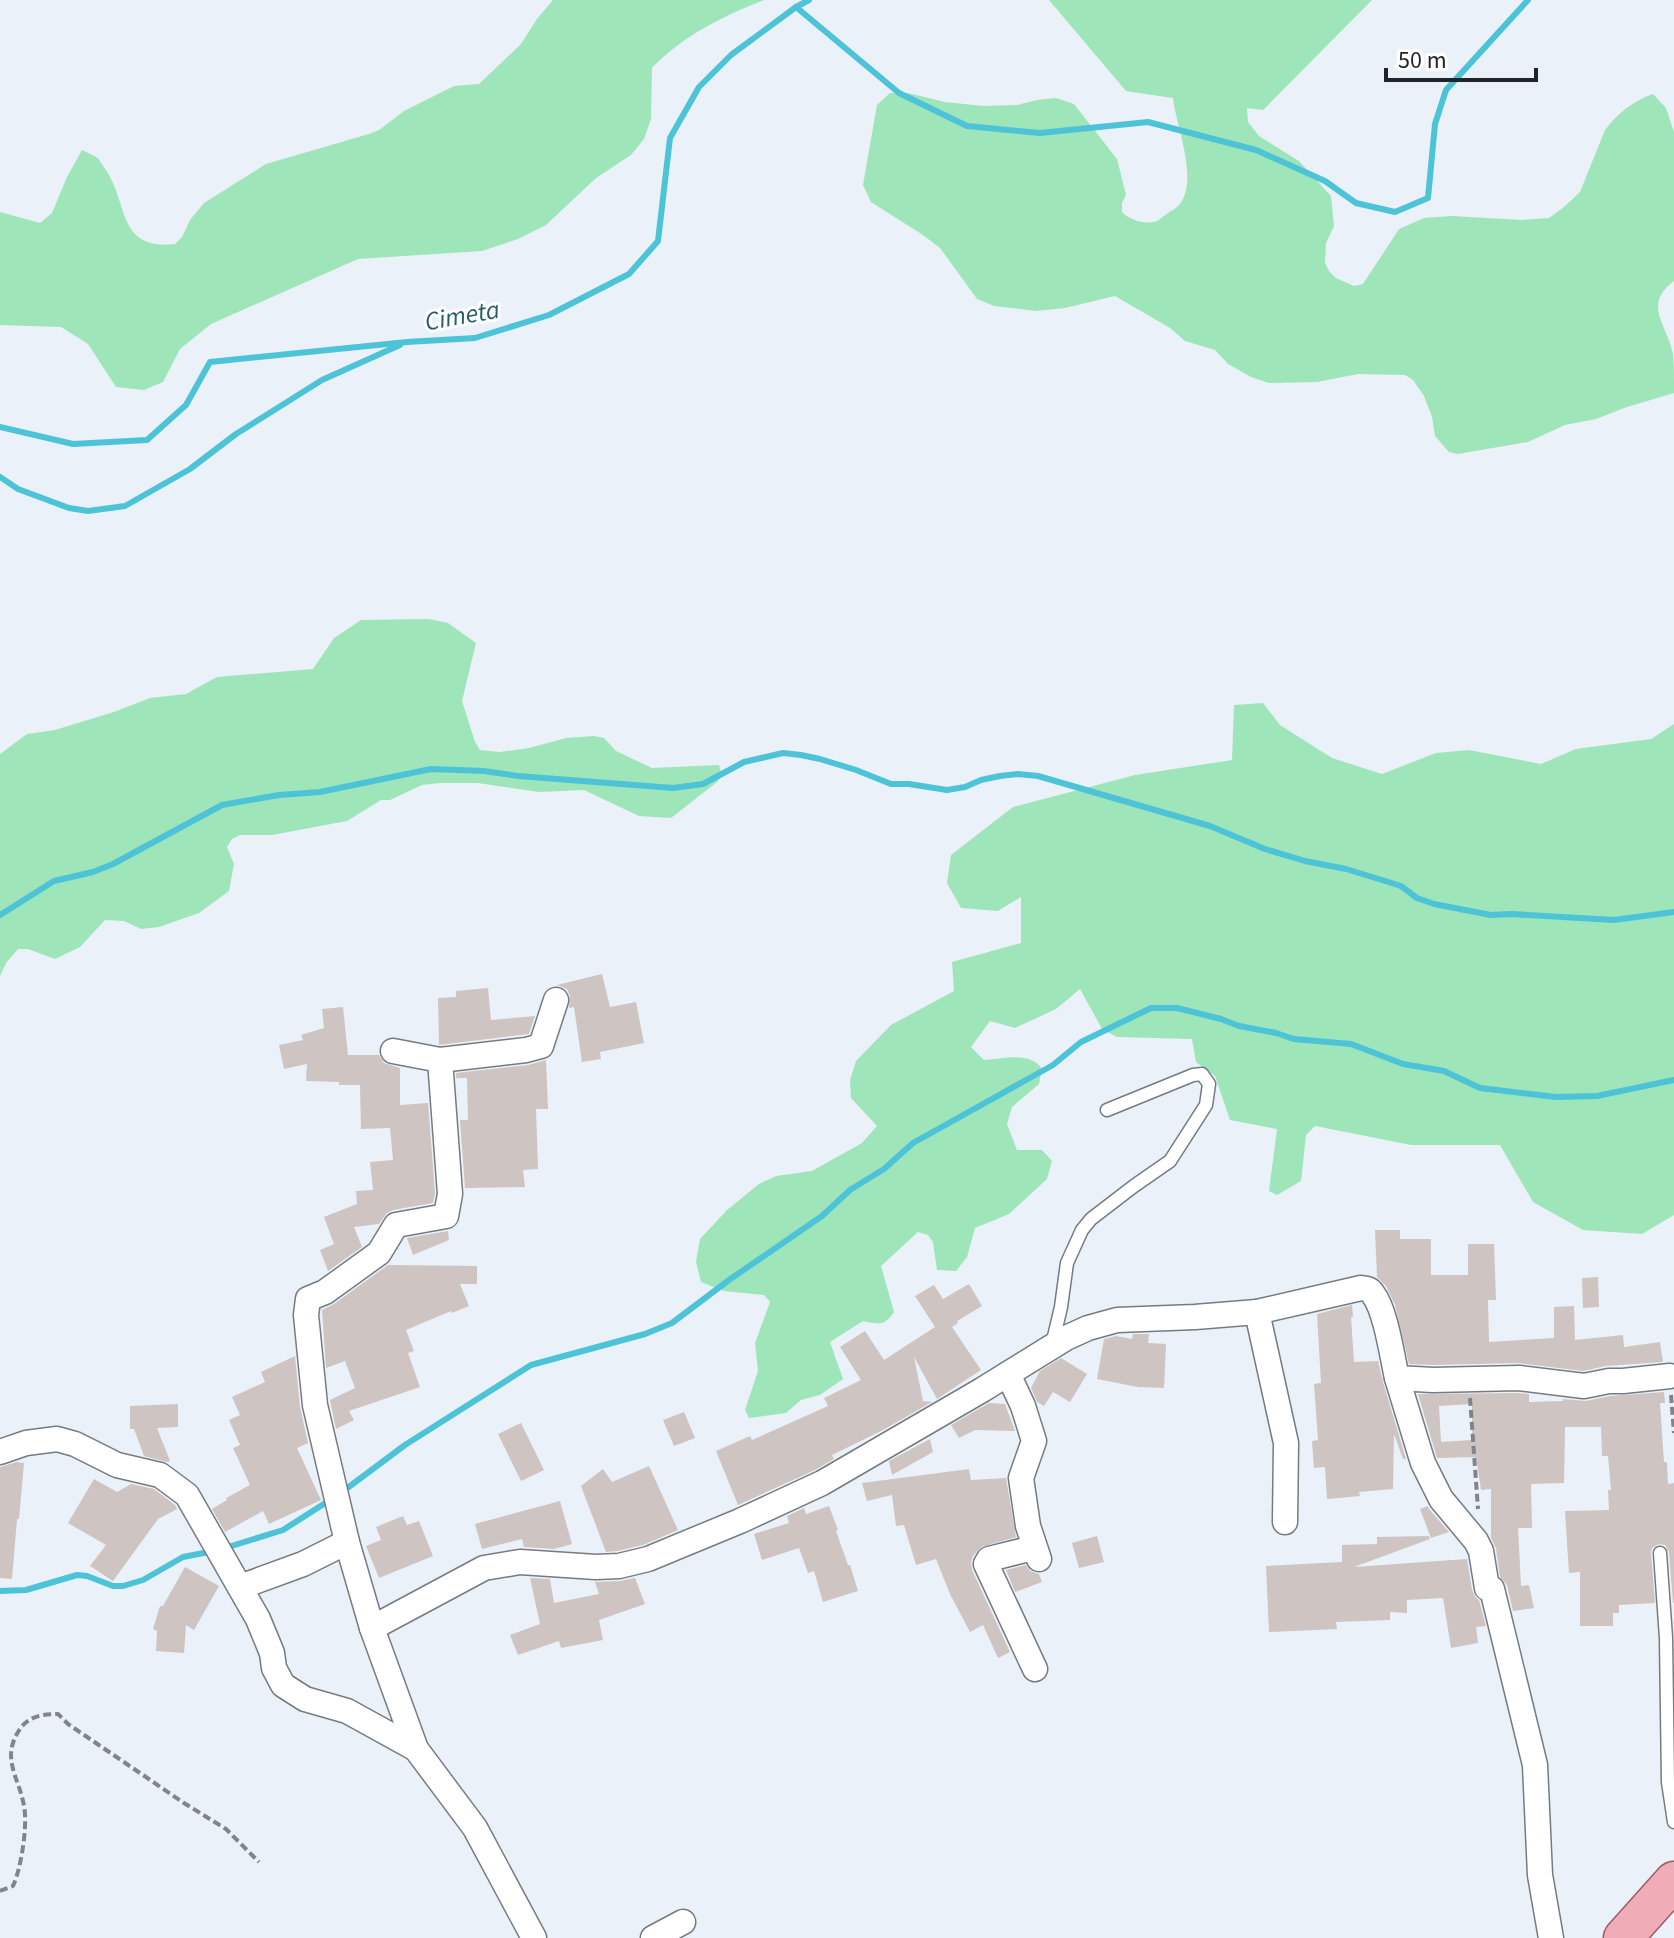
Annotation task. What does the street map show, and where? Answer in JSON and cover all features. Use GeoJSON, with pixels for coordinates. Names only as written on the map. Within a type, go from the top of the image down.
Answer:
{"type":"FeatureCollection","features":[{"type":"Feature","properties":{"kind":"main road"},"geometry":{"type":"LineString","coordinates":[[1623,1938],[1674,1881]]}},
{"type":"Feature","properties":{"kind":"street"},"geometry":{"type":"LineString","coordinates":[[393,1051],[440,1060],[541,1046],[556,1000]]}},
{"type":"Feature","properties":{"kind":"street"},"geometry":{"type":"LineString","coordinates":[[440,1060],[450,1194],[446,1216],[396,1225],[379,1253],[325,1292],[308,1299],[306,1315],[315,1405],[347,1542],[372,1628],[416,1749],[475,1828],[534,1938]]}},
{"type":"Feature","properties":{"kind":"street"},"geometry":{"type":"LineString","coordinates":[[372,1628],[484,1568],[520,1562],[619,1566],[648,1559],[740,1521],[822,1483],[1066,1338],[1088,1328],[1117,1320],[1257,1312],[1357,1288],[1367,1289],[1374,1294],[1384,1318],[1397,1378],[1423,1463],[1441,1499],[1476,1541],[1481,1551],[1487,1588],[1492,1589],[1535,1765],[1540,1875],[1551,1938]]}},
{"type":"Feature","properties":{"kind":"street"},"geometry":{"type":"LineString","coordinates":[[1257,1312],[1286,1443],[1285,1522]]}},
{"type":"Feature","properties":{"kind":"street"},"geometry":{"type":"LineString","coordinates":[[1008,1374],[1023,1406],[1034,1441],[1021,1478],[1028,1526],[1036,1552],[1029,1549],[989,1559],[986,1564],[1035,1669]]}},
{"type":"Feature","properties":{"kind":"street"},"geometry":{"type":"LineString","coordinates":[[1397,1378],[1519,1378],[1584,1386],[1670,1376]]}},
{"type":"Feature","properties":{"kind":"street"},"geometry":{"type":"LineString","coordinates":[[0,1452],[26,1443],[57,1439],[75,1444],[117,1465],[160,1475],[187,1495],[258,1619],[283,1685],[305,1699],[347,1711],[416,1749]]}},
{"type":"Feature","properties":{"kind":"street"},"geometry":{"type":"LineString","coordinates":[[240,1587],[303,1564],[347,1542]]}},
{"type":"Feature","properties":{"kind":"street"},"geometry":{"type":"LineString","coordinates":[[653,1938],[683,1922]]}},
{"type":"Feature","properties":{"kind":"lane"},"geometry":{"type":"LineString","coordinates":[[1051,1348],[1067,1263],[1082,1230],[1091,1219],[1170,1161],[1206,1105],[1209,1084],[1202,1074],[1193,1075],[1107,1110]]}},
{"type":"Feature","properties":{"kind":"lane"},"geometry":{"type":"LineString","coordinates":[[1660,1553],[1666,1638],[1668,1782],[1674,1822]]}},
{"type":"Feature","properties":{"kind":"path"},"geometry":{"type":"LineString","coordinates":[[1670,1376],[1674,1433]]}},
{"type":"Feature","properties":{"kind":"path"},"geometry":{"type":"LineString","coordinates":[[1469,1380],[1480,1536],[1476,1541]]}},
{"type":"Feature","properties":{"kind":"path"},"geometry":{"type":"LineString","coordinates":[[0,1891],[13,1886],[23,1843],[25,1808],[13,1773],[10,1749],[25,1722],[43,1714],[58,1714],[81,1733],[226,1829],[259,1862]]}},
{"type":"Feature","properties":{"kind":"green space"},"geometry":{"type":"Polygon","coordinates":[[[553,0],[764,0],[704,28],[676,46],[652,68],[651,119],[644,139],[631,155],[596,178],[546,225],[518,239],[482,251],[358,259],[211,324],[180,349],[163,382],[144,390],[116,387],[88,344],[61,327],[0,325],[0,212],[40,223],[52,213],[82,150],[99,159],[106,170],[134,232],[143,240],[156,244],[175,244],[204,203],[266,164],[369,134],[404,111],[454,86],[479,84],[521,44],[553,0]]]}},
{"type":"Feature","properties":{"kind":"green space"},"geometry":{"type":"Polygon","coordinates":[[[1049,0],[1372,0],[1263,110],[1247,108],[1248,122],[1259,136],[1299,161],[1331,196],[1334,226],[1326,243],[1325,263],[1336,278],[1354,286],[1363,284],[1399,229],[1424,218],[1549,218],[1580,192],[1610,124],[1632,104],[1653,94],[1666,108],[1674,132],[1674,281],[1660,298],[1658,307],[1673,354],[1674,393],[1596,419],[1565,425],[1528,442],[1458,454],[1449,452],[1435,436],[1424,396],[1413,380],[1405,375],[1358,374],[1317,382],[1269,383],[1228,364],[1215,350],[1185,341],[1170,328],[1115,296],[1065,308],[1036,311],[994,306],[977,299],[940,248],[871,202],[863,185],[877,105],[890,93],[908,93],[945,102],[983,106],[1017,105],[1056,98],[1074,104],[1117,159],[1126,195],[1122,212],[1138,221],[1157,221],[1176,208],[1184,197],[1187,170],[1173,98],[1126,91],[1049,0]]]}},
{"type":"Feature","properties":{"kind":"green space"},"geometry":{"type":"Polygon","coordinates":[[[429,619],[448,623],[476,643],[462,701],[480,750],[500,752],[566,738],[594,736],[604,738],[616,751],[652,768],[719,765],[722,775],[671,818],[639,816],[584,790],[539,792],[478,783],[440,783],[422,785],[390,800],[381,800],[347,821],[272,835],[240,835],[232,839],[227,847],[234,864],[229,891],[199,913],[159,927],[141,929],[124,921],[105,920],[80,947],[55,959],[28,949],[18,949],[0,976],[0,754],[27,734],[55,730],[150,698],[186,694],[217,677],[313,669],[334,638],[361,620],[429,619]]]}},
{"type":"Feature","properties":{"kind":"green space"},"geometry":{"type":"Polygon","coordinates":[[[1263,703],[1280,725],[1332,758],[1382,774],[1436,753],[1469,750],[1541,764],[1576,749],[1651,739],[1674,724],[1674,1215],[1642,1234],[1583,1230],[1533,1202],[1500,1145],[1411,1145],[1315,1126],[1306,1135],[1301,1181],[1277,1195],[1269,1191],[1277,1129],[1230,1120],[1215,1076],[1196,1062],[1192,1039],[1117,1037],[1102,1029],[1080,989],[1056,1009],[1015,1028],[990,1021],[971,1047],[984,1060],[1024,1058],[1037,1063],[1042,1069],[1039,1084],[1012,1107],[1007,1124],[1017,1150],[1042,1150],[1052,1161],[1047,1179],[1009,1214],[975,1228],[967,1257],[956,1271],[937,1270],[933,1242],[928,1235],[918,1232],[881,1266],[894,1312],[890,1317],[881,1323],[863,1321],[830,1342],[843,1379],[820,1395],[801,1400],[786,1413],[749,1418],[745,1410],[758,1371],[755,1343],[770,1302],[764,1295],[724,1291],[701,1282],[696,1262],[700,1239],[727,1210],[759,1184],[776,1176],[812,1171],[862,1143],[877,1126],[851,1098],[850,1080],[856,1061],[891,1025],[954,991],[952,962],[1021,943],[1021,897],[998,911],[961,908],[947,883],[951,855],[1013,807],[1135,775],[1232,760],[1234,705],[1263,703]]]}},
{"type":"Feature","properties":{"kind":"building"},"geometry":{"type":"Polygon","coordinates":[[[602,974],[610,1007],[636,1002],[644,1043],[600,1052],[601,1059],[582,1062],[574,1007],[569,1008],[567,989],[557,985],[602,974]]]}},
{"type":"Feature","properties":{"kind":"building"},"geometry":{"type":"Polygon","coordinates":[[[488,988],[491,1020],[535,1016],[529,1034],[439,1045],[438,998],[456,997],[456,991],[488,988]]]}},
{"type":"Feature","properties":{"kind":"building"},"geometry":{"type":"Polygon","coordinates":[[[343,1007],[348,1055],[379,1055],[384,1063],[400,1068],[400,1105],[428,1103],[435,1193],[433,1203],[393,1210],[379,1224],[354,1227],[362,1247],[328,1271],[320,1250],[334,1244],[324,1217],[357,1204],[356,1191],[373,1190],[370,1162],[393,1160],[390,1128],[361,1129],[360,1085],[306,1081],[307,1064],[284,1069],[279,1045],[303,1040],[301,1035],[324,1028],[322,1009],[343,1007]]]}},
{"type":"Feature","properties":{"kind":"building"},"geometry":{"type":"Polygon","coordinates":[[[546,1060],[548,1109],[536,1109],[538,1169],[523,1170],[525,1187],[465,1188],[460,1120],[468,1120],[467,1078],[456,1078],[456,1073],[546,1060]]]}},
{"type":"Feature","properties":{"kind":"building"},"geometry":{"type":"Polygon","coordinates":[[[1375,1230],[1400,1230],[1400,1239],[1431,1239],[1431,1275],[1468,1275],[1468,1244],[1494,1244],[1496,1300],[1488,1300],[1489,1342],[1554,1338],[1554,1307],[1574,1306],[1575,1340],[1623,1335],[1624,1347],[1660,1342],[1663,1362],[1583,1371],[1519,1363],[1409,1364],[1395,1305],[1386,1286],[1377,1277],[1375,1230]]]}},
{"type":"Feature","properties":{"kind":"building"},"geometry":{"type":"Polygon","coordinates":[[[448,1231],[449,1240],[413,1255],[407,1238],[448,1231]]]}},
{"type":"Feature","properties":{"kind":"building"},"geometry":{"type":"Polygon","coordinates":[[[388,1265],[477,1266],[477,1284],[460,1284],[469,1306],[406,1330],[414,1351],[408,1353],[420,1387],[349,1411],[354,1420],[336,1429],[330,1400],[355,1388],[345,1361],[326,1368],[322,1310],[388,1265]]]}},
{"type":"Feature","properties":{"kind":"building"},"geometry":{"type":"Polygon","coordinates":[[[1598,1277],[1599,1307],[1583,1308],[1582,1278],[1598,1277]]]}},
{"type":"Feature","properties":{"kind":"building"},"geometry":{"type":"Polygon","coordinates":[[[969,1284],[982,1306],[952,1327],[981,1370],[937,1399],[914,1357],[923,1401],[932,1402],[832,1455],[834,1459],[815,1470],[738,1505],[716,1451],[750,1436],[752,1440],[828,1406],[824,1398],[861,1380],[840,1347],[865,1331],[884,1360],[935,1327],[915,1296],[934,1285],[943,1299],[969,1284]]]}},
{"type":"Feature","properties":{"kind":"building"},"geometry":{"type":"Polygon","coordinates":[[[1352,1305],[1354,1362],[1378,1361],[1406,1459],[1403,1459],[1394,1434],[1393,1489],[1327,1499],[1325,1467],[1314,1468],[1312,1441],[1318,1440],[1314,1384],[1321,1383],[1317,1314],[1352,1305]]]}},
{"type":"Feature","properties":{"kind":"building"},"geometry":{"type":"Polygon","coordinates":[[[1133,1334],[1149,1334],[1148,1343],[1166,1344],[1164,1388],[1138,1387],[1097,1379],[1104,1339],[1116,1336],[1132,1339],[1133,1334]]]}},
{"type":"Feature","properties":{"kind":"building"},"geometry":{"type":"Polygon","coordinates":[[[295,1356],[300,1407],[308,1443],[297,1448],[321,1500],[269,1524],[263,1511],[225,1532],[212,1509],[250,1485],[233,1448],[240,1445],[229,1420],[240,1415],[232,1397],[265,1382],[261,1372],[295,1356]]]}},
{"type":"Feature","properties":{"kind":"building"},"geometry":{"type":"Polygon","coordinates":[[[1061,1358],[1087,1374],[1070,1402],[1053,1392],[1044,1406],[1037,1402],[1031,1388],[1040,1371],[1061,1358]]]}},
{"type":"Feature","properties":{"kind":"building"},"geometry":{"type":"Polygon","coordinates":[[[1664,1392],[1665,1403],[1660,1403],[1664,1462],[1667,1462],[1668,1484],[1674,1483],[1674,1603],[1669,1552],[1665,1545],[1659,1544],[1652,1548],[1651,1553],[1655,1603],[1619,1605],[1619,1613],[1613,1613],[1613,1626],[1580,1626],[1580,1572],[1569,1573],[1565,1511],[1609,1510],[1608,1490],[1611,1490],[1608,1456],[1602,1456],[1601,1427],[1565,1427],[1564,1483],[1531,1484],[1532,1528],[1518,1528],[1521,1586],[1529,1585],[1534,1608],[1513,1611],[1507,1585],[1500,1577],[1496,1548],[1491,1538],[1491,1489],[1481,1490],[1476,1457],[1437,1458],[1418,1394],[1518,1393],[1529,1394],[1529,1402],[1563,1399],[1586,1401],[1664,1392]],[[1472,1404],[1439,1406],[1441,1442],[1472,1440],[1472,1404]]]}},
{"type":"Feature","properties":{"kind":"building"},"geometry":{"type":"Polygon","coordinates":[[[989,1403],[1005,1404],[1015,1431],[975,1430],[959,1438],[951,1425],[989,1403]]]}},
{"type":"Feature","properties":{"kind":"building"},"geometry":{"type":"Polygon","coordinates":[[[178,1404],[178,1427],[157,1428],[170,1461],[144,1456],[134,1429],[130,1429],[130,1406],[178,1404]]]}},
{"type":"Feature","properties":{"kind":"building"},"geometry":{"type":"Polygon","coordinates":[[[684,1412],[695,1438],[674,1446],[663,1420],[684,1412]]]}},
{"type":"Feature","properties":{"kind":"building"},"geometry":{"type":"Polygon","coordinates":[[[521,1423],[544,1470],[521,1481],[498,1434],[521,1423]]]}},
{"type":"Feature","properties":{"kind":"building"},"geometry":{"type":"Polygon","coordinates":[[[930,1439],[933,1452],[892,1475],[889,1461],[930,1439]]]}},
{"type":"Feature","properties":{"kind":"building"},"geometry":{"type":"Polygon","coordinates":[[[24,1463],[12,1579],[0,1578],[0,1467],[24,1463]]]}},
{"type":"Feature","properties":{"kind":"building"},"geometry":{"type":"Polygon","coordinates":[[[649,1466],[678,1530],[643,1545],[606,1552],[581,1486],[603,1469],[612,1482],[649,1466]]]}},
{"type":"Feature","properties":{"kind":"building"},"geometry":{"type":"Polygon","coordinates":[[[969,1469],[971,1480],[1006,1478],[1016,1537],[981,1547],[971,1562],[1010,1652],[998,1658],[983,1625],[970,1632],[936,1559],[916,1565],[904,1525],[896,1526],[892,1495],[867,1501],[862,1483],[969,1469]]]}},
{"type":"Feature","properties":{"kind":"building"},"geometry":{"type":"Polygon","coordinates":[[[94,1479],[117,1492],[131,1484],[154,1489],[177,1509],[158,1519],[113,1581],[90,1566],[106,1545],[68,1523],[94,1479]]]}},
{"type":"Feature","properties":{"kind":"building"},"geometry":{"type":"Polygon","coordinates":[[[560,1501],[572,1544],[554,1549],[524,1547],[522,1539],[482,1549],[475,1524],[560,1501]]]}},
{"type":"Feature","properties":{"kind":"building"},"geometry":{"type":"Polygon","coordinates":[[[829,1506],[858,1591],[823,1602],[814,1571],[808,1573],[799,1548],[762,1560],[754,1534],[789,1523],[787,1516],[804,1508],[806,1514],[829,1506]]]}},
{"type":"Feature","properties":{"kind":"building"},"geometry":{"type":"Polygon","coordinates":[[[1428,1506],[1449,1532],[1431,1538],[1420,1509],[1428,1506]]]}},
{"type":"Feature","properties":{"kind":"building"},"geometry":{"type":"Polygon","coordinates":[[[403,1516],[407,1525],[419,1521],[433,1556],[379,1578],[366,1546],[381,1540],[376,1527],[403,1516]]]}},
{"type":"Feature","properties":{"kind":"building"},"geometry":{"type":"Polygon","coordinates":[[[1097,1536],[1104,1562],[1079,1568],[1072,1543],[1097,1536]]]}},
{"type":"Feature","properties":{"kind":"building"},"geometry":{"type":"Polygon","coordinates":[[[1429,1536],[1430,1539],[1354,1567],[1467,1559],[1472,1590],[1479,1600],[1486,1626],[1476,1627],[1478,1643],[1451,1648],[1443,1598],[1407,1600],[1407,1613],[1390,1612],[1390,1620],[1336,1622],[1337,1629],[1269,1632],[1266,1566],[1342,1562],[1342,1545],[1377,1544],[1377,1537],[1429,1536]]]}},
{"type":"Feature","properties":{"kind":"building"},"geometry":{"type":"Polygon","coordinates":[[[1026,1565],[1030,1571],[1039,1574],[1042,1582],[1015,1592],[1006,1570],[1026,1565]]]}},
{"type":"Feature","properties":{"kind":"building"},"geometry":{"type":"Polygon","coordinates":[[[185,1567],[219,1586],[194,1630],[186,1625],[184,1653],[156,1651],[157,1631],[153,1629],[160,1606],[163,1606],[185,1567]]]}},
{"type":"Feature","properties":{"kind":"building"},"geometry":{"type":"Polygon","coordinates":[[[530,1578],[550,1579],[554,1603],[599,1594],[595,1582],[635,1578],[645,1604],[599,1620],[603,1640],[561,1648],[559,1641],[518,1655],[510,1635],[540,1624],[530,1578]]]}},
{"type":"Feature","properties":{"kind":"waterway","name":"Cimeta"},"geometry":{"type":"LineString","coordinates":[[0,427],[73,444],[147,440],[186,405],[210,362],[475,338],[549,315],[629,274],[658,241],[670,138],[699,87],[731,55],[809,0]]}},
{"type":"Feature","properties":{"kind":"waterway"},"geometry":{"type":"LineString","coordinates":[[796,7],[899,93],[967,126],[1040,133],[1148,122],[1256,150],[1325,181],[1356,203],[1395,212],[1428,198],[1435,124],[1446,90],[1528,0]]}},
{"type":"Feature","properties":{"kind":"waterway"},"geometry":{"type":"LineString","coordinates":[[0,477],[18,489],[69,508],[88,511],[125,506],[190,469],[236,434],[322,380],[400,345]]}},
{"type":"Feature","properties":{"kind":"waterway"},"geometry":{"type":"LineString","coordinates":[[0,915],[54,881],[113,864],[222,805],[279,795],[320,792],[431,769],[673,788],[703,784],[744,762],[783,753],[820,759],[891,784],[947,790],[1000,776],[1038,776],[1210,826],[1265,849],[1401,886],[1417,898],[1434,904],[1491,915],[1614,920],[1674,912]]}},
{"type":"Feature","properties":{"kind":"waterway"},"geometry":{"type":"LineString","coordinates":[[342,1492],[405,1445],[531,1365],[645,1334],[672,1323],[822,1216],[850,1190],[884,1169],[913,1143],[1053,1065],[1081,1042],[1151,1008],[1177,1008],[1294,1039],[1351,1044],[1403,1064],[1444,1071],[1480,1088],[1556,1097],[1597,1096],[1674,1080]]}},
{"type":"Feature","properties":{"kind":"waterway"},"geometry":{"type":"LineString","coordinates":[[225,1548],[283,1530],[330,1500]]}},
{"type":"Feature","properties":{"kind":"waterway"},"geometry":{"type":"LineString","coordinates":[[0,1591],[26,1590],[77,1575],[123,1586],[143,1580],[183,1557],[214,1551]]}}]}
